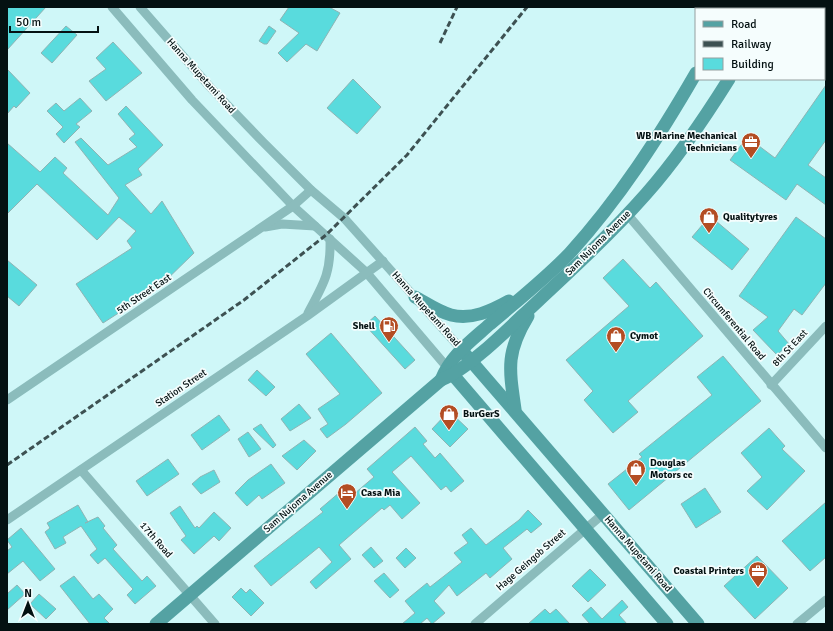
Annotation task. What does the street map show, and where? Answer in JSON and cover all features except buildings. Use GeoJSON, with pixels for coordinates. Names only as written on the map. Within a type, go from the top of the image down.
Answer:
{"type":"FeatureCollection","features":[{"type":"Feature","properties":{"kind":"main road","name":"Sam Nujoma Avenue"},"geometry":{"type":"LineString","coordinates":[[156,624],[441,380],[450,371],[462,349],[568,255],[615,199],[669,120],[695,75]]}},
{"type":"Feature","properties":{"kind":"main road","name":"Sam Nujoma Avenue"},"geometry":{"type":"LineString","coordinates":[[450,371],[471,360],[537,302],[648,193],[706,116],[728,80]]}},
{"type":"Feature","properties":{"kind":"main road"},"geometry":{"type":"LineString","coordinates":[[615,199],[617,208],[620,212],[627,214]]}},
{"type":"Feature","properties":{"kind":"main road"},"geometry":{"type":"LineString","coordinates":[[415,297],[450,315],[472,316],[493,310],[532,288]]}},
{"type":"Feature","properties":{"kind":"main road"},"geometry":{"type":"LineString","coordinates":[[514,409],[511,382],[513,348],[517,334],[537,302]]}},
{"type":"Feature","properties":{"kind":"main road","name":"Hanna Mupetami Road"},"geometry":{"type":"LineString","coordinates":[[462,349],[602,514],[698,624]]}},
{"type":"Feature","properties":{"kind":"main road","name":"Hanna Mupetami Road"},"geometry":{"type":"LineString","coordinates":[[450,371],[667,624]]}},
{"type":"Feature","properties":{"kind":"street","name":"Hanna Mupetami Road"},"geometry":{"type":"LineString","coordinates":[[112,7],[192,100],[293,206],[366,272],[450,371]]}},
{"type":"Feature","properties":{"kind":"street","name":"Hanna Mupetami Road"},"geometry":{"type":"LineString","coordinates":[[140,7],[210,87],[311,190],[344,218],[462,349]]}},
{"type":"Feature","properties":{"kind":"street","name":"5th Street East"},"geometry":{"type":"LineString","coordinates":[[7,400],[293,206],[311,190]]}},
{"type":"Feature","properties":{"kind":"street","name":"Circumferential Road"},"geometry":{"type":"LineString","coordinates":[[627,214],[826,448]]}},
{"type":"Feature","properties":{"kind":"street"},"geometry":{"type":"LineString","coordinates":[[262,227],[282,224],[315,226]]}},
{"type":"Feature","properties":{"kind":"street"},"geometry":{"type":"LineString","coordinates":[[306,316],[328,274],[330,239]]}},
{"type":"Feature","properties":{"kind":"street","name":"Station Street"},"geometry":{"type":"LineString","coordinates":[[7,520],[306,316],[383,261]]}},
{"type":"Feature","properties":{"kind":"street","name":"8th St East"},"geometry":{"type":"LineString","coordinates":[[771,385],[826,326]]}},
{"type":"Feature","properties":{"kind":"street","name":"17th Road"},"geometry":{"type":"LineString","coordinates":[[81,470],[189,596],[215,624]]}},
{"type":"Feature","properties":{"kind":"street","name":"Hage Geingob Street"},"geometry":{"type":"LineString","coordinates":[[475,624],[584,528],[602,514]]}},
{"type":"Feature","properties":{"kind":"street"},"geometry":{"type":"LineString","coordinates":[[797,624],[826,600]]}},
{"type":"Feature","properties":{"kind":"railway"},"geometry":{"type":"LineString","coordinates":[[440,43],[457,7]]}},
{"type":"Feature","properties":{"kind":"railway"},"geometry":{"type":"LineString","coordinates":[[7,465],[244,300],[326,235],[407,155],[527,7]]}},
{"type":"Feature","properties":{"kind":"place","name":"WB Marine Mechanical Technicians"},"geometry":{"type":"Point","coordinates":[751,159]}},
{"type":"Feature","properties":{"kind":"place","name":"Qualitytyres"},"geometry":{"type":"Point","coordinates":[709,234]}},
{"type":"Feature","properties":{"kind":"place","name":"Shell"},"geometry":{"type":"Point","coordinates":[389,343]}},
{"type":"Feature","properties":{"kind":"place","name":"Cymot"},"geometry":{"type":"Point","coordinates":[616,353]}},
{"type":"Feature","properties":{"kind":"place","name":"BurGerS"},"geometry":{"type":"Point","coordinates":[449,431]}},
{"type":"Feature","properties":{"kind":"place","name":"Douglas Motors cc"},"geometry":{"type":"Point","coordinates":[636,486]}},
{"type":"Feature","properties":{"kind":"place","name":"Casa Mia"},"geometry":{"type":"Point","coordinates":[347,510]}},
{"type":"Feature","properties":{"kind":"place","name":"Coastal Printers"},"geometry":{"type":"Point","coordinates":[758,588]}}]}
